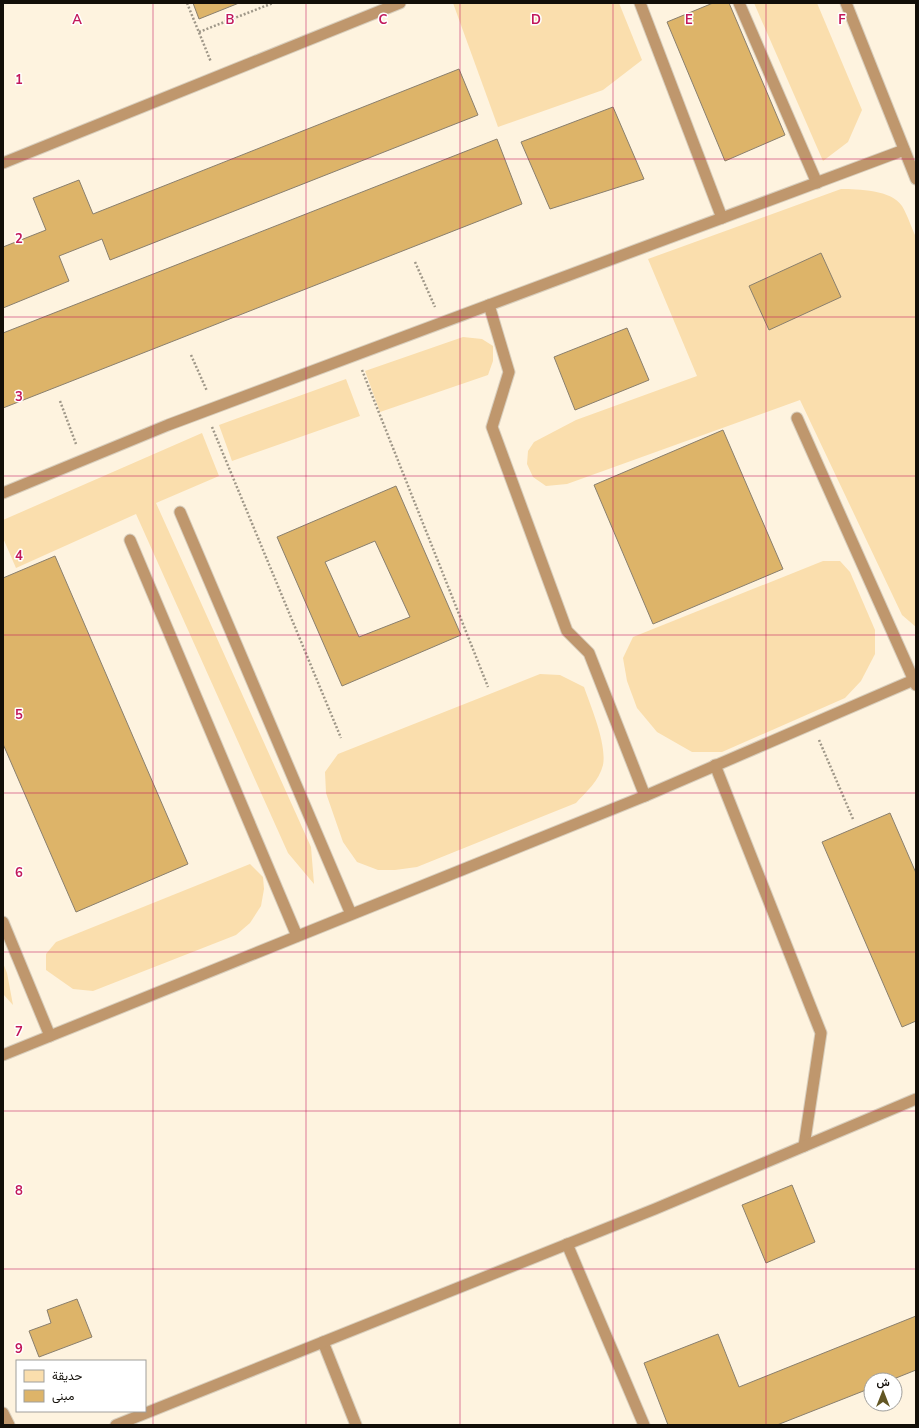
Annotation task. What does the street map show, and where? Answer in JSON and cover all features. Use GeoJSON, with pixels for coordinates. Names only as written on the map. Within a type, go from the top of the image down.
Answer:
{"type":"FeatureCollection","features":[{"type":"Feature","properties":{"kind":"lane"},"geometry":{"type":"LineString","coordinates":[[3,163],[400,3]]}},
{"type":"Feature","properties":{"kind":"lane"},"geometry":{"type":"LineString","coordinates":[[640,3],[722,218]]}},
{"type":"Feature","properties":{"kind":"lane"},"geometry":{"type":"LineString","coordinates":[[739,3],[817,183]]}},
{"type":"Feature","properties":{"kind":"lane"},"geometry":{"type":"LineString","coordinates":[[846,3],[916,179]]}},
{"type":"Feature","properties":{"kind":"lane"},"geometry":{"type":"LineString","coordinates":[[3,493],[168,425],[904,150]]}},
{"type":"Feature","properties":{"kind":"lane"},"geometry":{"type":"LineString","coordinates":[[489,305],[509,372],[492,427],[567,631],[589,653],[645,796]]}},
{"type":"Feature","properties":{"kind":"lane"},"geometry":{"type":"LineString","coordinates":[[3,1055],[645,796],[915,681],[797,418]]}},
{"type":"Feature","properties":{"kind":"lane"},"geometry":{"type":"LineString","coordinates":[[180,512],[351,914]]}},
{"type":"Feature","properties":{"kind":"lane"},"geometry":{"type":"LineString","coordinates":[[130,540],[297,936]]}},
{"type":"Feature","properties":{"kind":"lane"},"geometry":{"type":"LineString","coordinates":[[715,766],[821,1033],[804,1146]]}},
{"type":"Feature","properties":{"kind":"lane"},"geometry":{"type":"LineString","coordinates":[[3,922],[50,1036]]}},
{"type":"Feature","properties":{"kind":"lane"},"geometry":{"type":"LineString","coordinates":[[116,1425],[567,1244],[916,1099]]}},
{"type":"Feature","properties":{"kind":"lane"},"geometry":{"type":"LineString","coordinates":[[567,1244],[644,1425]]}},
{"type":"Feature","properties":{"kind":"lane"},"geometry":{"type":"LineString","coordinates":[[323,1342],[356,1425]]}},
{"type":"Feature","properties":{"kind":"lane"},"geometry":{"type":"LineString","coordinates":[[3,1413],[9,1425]]}},
{"type":"Feature","properties":{"kind":"path"},"geometry":{"type":"LineString","coordinates":[[187,3],[217,77]]}},
{"type":"Feature","properties":{"kind":"path"},"geometry":{"type":"LineString","coordinates":[[199,32],[273,3]]}},
{"type":"Feature","properties":{"kind":"path"},"geometry":{"type":"LineString","coordinates":[[415,262],[442,323]]}},
{"type":"Feature","properties":{"kind":"path"},"geometry":{"type":"LineString","coordinates":[[191,355],[210,410],[341,738]]}},
{"type":"Feature","properties":{"kind":"path"},"geometry":{"type":"LineString","coordinates":[[356,355],[488,687]]}},
{"type":"Feature","properties":{"kind":"path"},"geometry":{"type":"LineString","coordinates":[[60,402],[83,460]]}},
{"type":"Feature","properties":{"kind":"path"},"geometry":{"type":"LineString","coordinates":[[812,724],[853,819]]}},
{"type":"Feature","properties":{"kind":"green space"},"geometry":{"type":"Polygon","coordinates":[[[453,3],[619,3],[642,60],[603,90],[498,127],[453,3]]]}},
{"type":"Feature","properties":{"kind":"green space"},"geometry":{"type":"Polygon","coordinates":[[[754,3],[817,3],[862,110],[848,142],[823,161],[754,3]]]}},
{"type":"Feature","properties":{"kind":"green space"},"geometry":{"type":"Polygon","coordinates":[[[841,189],[856,189],[891,197],[902,206],[916,237],[916,627],[902,615],[800,400],[567,484],[546,486],[533,477],[527,464],[528,451],[534,442],[576,420],[697,376],[648,259],[841,189]]]}},
{"type":"Feature","properties":{"kind":"green space"},"geometry":{"type":"Polygon","coordinates":[[[463,337],[482,339],[493,346],[493,361],[488,375],[380,412],[365,371],[463,337]]]}},
{"type":"Feature","properties":{"kind":"green space"},"geometry":{"type":"Polygon","coordinates":[[[346,379],[360,416],[232,461],[219,425],[346,379]]]}},
{"type":"Feature","properties":{"kind":"green space"},"geometry":{"type":"Polygon","coordinates":[[[202,433],[219,476],[156,503],[311,847],[314,884],[288,853],[136,514],[16,568],[3,538],[3,520],[202,433]]]}},
{"type":"Feature","properties":{"kind":"green space"},"geometry":{"type":"Polygon","coordinates":[[[823,561],[840,561],[850,572],[875,630],[875,654],[861,681],[845,698],[722,752],[692,752],[657,732],[637,708],[627,681],[623,658],[633,637],[823,561]]]}},
{"type":"Feature","properties":{"kind":"green space"},"geometry":{"type":"Polygon","coordinates":[[[540,674],[560,675],[584,687],[601,736],[604,756],[601,771],[588,790],[576,803],[417,867],[395,870],[378,870],[357,862],[343,842],[326,793],[325,772],[338,754],[540,674]]]}},
{"type":"Feature","properties":{"kind":"green space"},"geometry":{"type":"Polygon","coordinates":[[[250,864],[263,877],[264,889],[261,906],[250,923],[236,935],[93,991],[73,989],[46,970],[46,954],[56,942],[250,864]]]}},
{"type":"Feature","properties":{"kind":"green space"},"geometry":{"type":"Polygon","coordinates":[[[3,963],[7,973],[13,1005],[3,994],[3,963]]]}},
{"type":"Feature","properties":{"kind":"building"},"geometry":{"type":"Polygon","coordinates":[[[193,3],[239,3],[199,19],[193,3]]]}},
{"type":"Feature","properties":{"kind":"building"},"geometry":{"type":"Polygon","coordinates":[[[713,3],[729,3],[785,135],[725,161],[667,22],[713,3]]]}},
{"type":"Feature","properties":{"kind":"building"},"geometry":{"type":"Polygon","coordinates":[[[459,69],[478,115],[110,260],[102,239],[59,256],[69,281],[3,308],[3,247],[46,230],[33,198],[79,180],[93,214],[459,69]]]}},
{"type":"Feature","properties":{"kind":"building"},"geometry":{"type":"Polygon","coordinates":[[[613,107],[644,179],[550,209],[521,142],[613,107]]]}},
{"type":"Feature","properties":{"kind":"building"},"geometry":{"type":"Polygon","coordinates":[[[497,139],[522,204],[3,408],[3,333],[497,139]]]}},
{"type":"Feature","properties":{"kind":"building"},"geometry":{"type":"Polygon","coordinates":[[[821,253],[841,297],[769,330],[749,286],[821,253]]]}},
{"type":"Feature","properties":{"kind":"building"},"geometry":{"type":"Polygon","coordinates":[[[627,328],[649,380],[575,410],[554,357],[627,328]]]}},
{"type":"Feature","properties":{"kind":"building"},"geometry":{"type":"Polygon","coordinates":[[[723,430],[783,569],[653,624],[594,485],[723,430]]]}},
{"type":"Feature","properties":{"kind":"building"},"geometry":{"type":"Polygon","coordinates":[[[396,486],[461,635],[342,686],[277,537],[396,486]],[[375,541],[325,562],[359,637],[410,617],[375,541]]]}},
{"type":"Feature","properties":{"kind":"building"},"geometry":{"type":"Polygon","coordinates":[[[55,556],[188,864],[76,912],[3,744],[3,578],[55,556]]]}},
{"type":"Feature","properties":{"kind":"building"},"geometry":{"type":"Polygon","coordinates":[[[890,813],[916,873],[916,1021],[902,1027],[822,842],[890,813]]]}},
{"type":"Feature","properties":{"kind":"building"},"geometry":{"type":"Polygon","coordinates":[[[792,1185],[815,1242],[766,1263],[742,1205],[792,1185]]]}},
{"type":"Feature","properties":{"kind":"building"},"geometry":{"type":"Polygon","coordinates":[[[77,1299],[92,1337],[39,1357],[29,1331],[51,1323],[47,1310],[77,1299]]]}},
{"type":"Feature","properties":{"kind":"building"},"geometry":{"type":"Polygon","coordinates":[[[916,1316],[916,1370],[903,1375],[903,1372],[863,1372],[863,1391],[777,1425],[668,1425],[644,1363],[718,1334],[739,1387],[916,1316]]]}}]}
